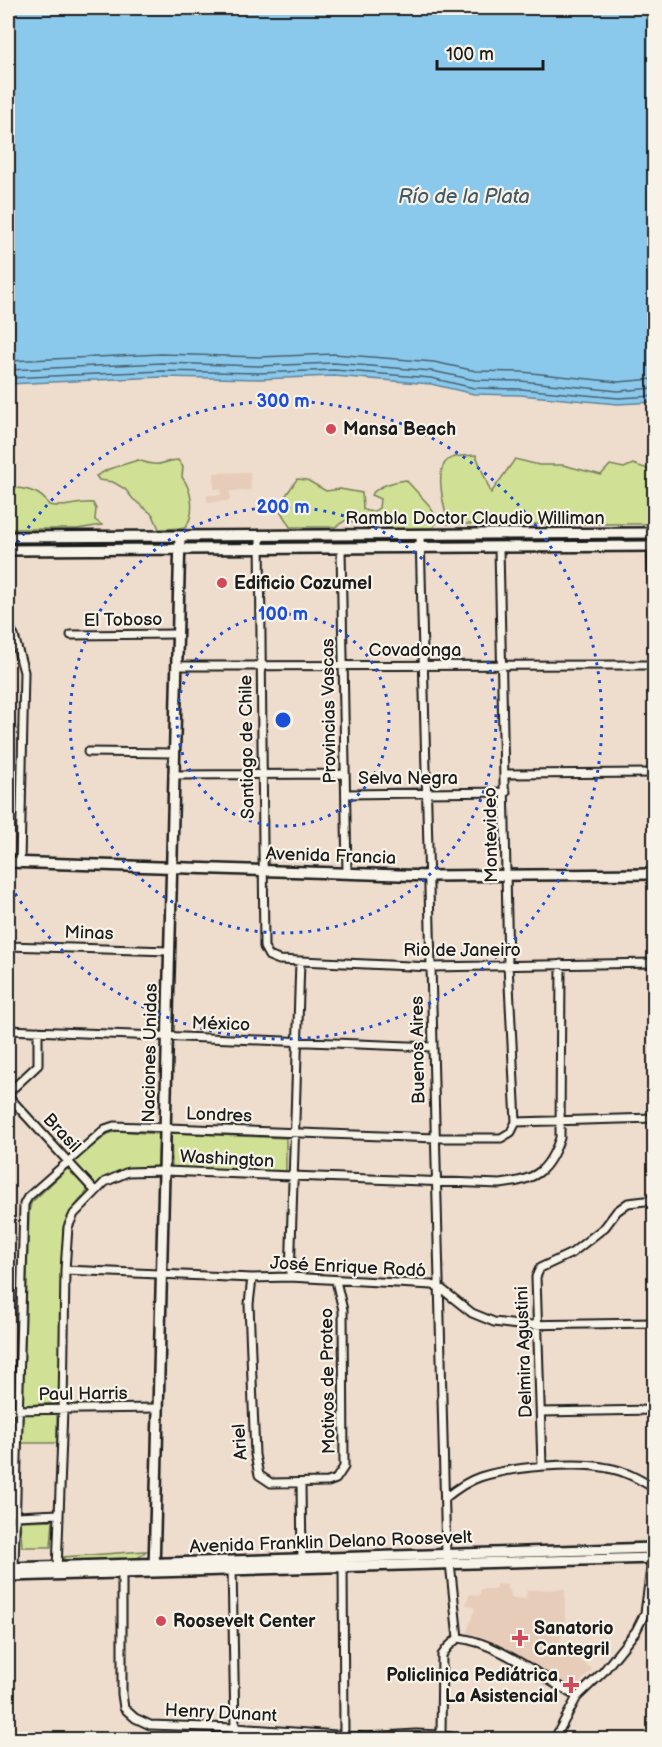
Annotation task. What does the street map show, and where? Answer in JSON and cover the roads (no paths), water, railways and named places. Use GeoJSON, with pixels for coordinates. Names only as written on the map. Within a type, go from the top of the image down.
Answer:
{"type":"FeatureCollection","features":[{"type":"Feature","properties":{"kind":"main road","name":"Rambla Doctor Claudio Williman"},"geometry":{"type":"LineString","coordinates":[[8,537],[653,533]]}},
{"type":"Feature","properties":{"kind":"main road","name":"Naciones Unidas"},"geometry":{"type":"LineString","coordinates":[[154,1567],[180,536]]}},
{"type":"Feature","properties":{"kind":"main road","name":"Rambla Doctor Claudio Williman"},"geometry":{"type":"LineString","coordinates":[[8,550],[653,546]]}},
{"type":"Feature","properties":{"kind":"main road","name":"Avenida Francia"},"geometry":{"type":"LineString","coordinates":[[8,862],[429,876],[654,874]]}},
{"type":"Feature","properties":{"kind":"main road","name":"Avenida Franklin Delano Roosevelt"},"geometry":{"type":"LineString","coordinates":[[10,1568],[57,1570],[232,1566],[652,1553]]}},
{"type":"Feature","properties":{"kind":"main road","name":"Avenida Franklin Delano Roosevelt"},"geometry":{"type":"LineString","coordinates":[[8,1576],[57,1570]]}},
{"type":"Feature","properties":{"kind":"street"},"geometry":{"type":"LineString","coordinates":[[653,533],[654,643]]}},
{"type":"Feature","properties":{"kind":"street","name":"Buenos Aires"},"geometry":{"type":"LineString","coordinates":[[420,535],[445,1498],[448,1559],[458,1638]]}},
{"type":"Feature","properties":{"kind":"street","name":"Santiago de Chile"},"geometry":{"type":"LineString","coordinates":[[260,536],[264,947],[270,956]]}},
{"type":"Feature","properties":{"kind":"street","name":"Montevideo"},"geometry":{"type":"LineString","coordinates":[[499,548],[508,875],[508,965],[516,1122]]}},
{"type":"Feature","properties":{"kind":"street","name":"Provincias Vascas"},"geometry":{"type":"LineString","coordinates":[[341,549],[347,873]]}},
{"type":"Feature","properties":{"kind":"street"},"geometry":{"type":"LineString","coordinates":[[8,624],[14,636],[24,672],[20,863]]}},
{"type":"Feature","properties":{"kind":"street","name":"El Toboso"},"geometry":{"type":"LineString","coordinates":[[71,635],[176,634]]}},
{"type":"Feature","properties":{"kind":"street","name":"Covadonga"},"geometry":{"type":"LineString","coordinates":[[176,666],[654,665]]}},
{"type":"Feature","properties":{"kind":"street"},"geometry":{"type":"LineString","coordinates":[[88,752],[173,753]]}},
{"type":"Feature","properties":{"kind":"street"},"geometry":{"type":"LineString","coordinates":[[505,774],[654,773]]}},
{"type":"Feature","properties":{"kind":"street","name":"Selva Negra"},"geometry":{"type":"LineString","coordinates":[[173,775],[345,774]]}},
{"type":"Feature","properties":{"kind":"street","name":"Selva Negra"},"geometry":{"type":"LineString","coordinates":[[346,794],[506,792]]}},
{"type":"Feature","properties":{"kind":"street","name":"Minas"},"geometry":{"type":"LineString","coordinates":[[8,946],[169,951]]}},
{"type":"Feature","properties":{"kind":"street","name":"Rio de Janeiro"},"geometry":{"type":"LineString","coordinates":[[270,956],[279,960],[431,967],[654,963]]}},
{"type":"Feature","properties":{"kind":"street"},"geometry":{"type":"LineString","coordinates":[[290,1277],[300,961]]}},
{"type":"Feature","properties":{"kind":"street","name":"Washington"},"geometry":{"type":"LineString","coordinates":[[57,1570],[65,1270],[68,1227],[74,1214],[105,1182],[128,1172],[164,1171],[500,1184],[524,1181],[542,1171],[554,1155],[560,1138],[561,964]]}},
{"type":"Feature","properties":{"kind":"street","name":"México"},"geometry":{"type":"LineString","coordinates":[[8,1030],[433,1047]]}},
{"type":"Feature","properties":{"kind":"street"},"geometry":{"type":"LineString","coordinates":[[8,1095],[38,1065],[38,1031]]}},
{"type":"Feature","properties":{"kind":"street","name":"Brasil"},"geometry":{"type":"LineString","coordinates":[[8,1095],[95,1191]]}},
{"type":"Feature","properties":{"kind":"street"},"geometry":{"type":"LineString","coordinates":[[516,1122],[654,1118]]}},
{"type":"Feature","properties":{"kind":"street","name":"Londres"},"geometry":{"type":"LineString","coordinates":[[10,1568],[16,1516],[24,1204],[28,1197],[68,1161],[105,1129],[114,1126],[435,1138],[501,1138],[511,1132],[516,1122]]}},
{"type":"Feature","properties":{"kind":"street","name":"Delmira Agustini"},"geometry":{"type":"LineString","coordinates":[[542,1466],[536,1277],[540,1268],[572,1253],[605,1227],[617,1211],[628,1203],[654,1200]]}},
{"type":"Feature","properties":{"kind":"street","name":"José Enrique Rodó"},"geometry":{"type":"LineString","coordinates":[[65,1270],[252,1278],[290,1277],[432,1285],[439,1287],[472,1313],[494,1322],[518,1325],[654,1323]]}},
{"type":"Feature","properties":{"kind":"street","name":"Ariel"},"geometry":{"type":"LineString","coordinates":[[252,1278],[249,1304],[257,1470],[259,1475],[271,1483],[301,1484]]}},
{"type":"Feature","properties":{"kind":"street","name":"Motivos de Proteo"},"geometry":{"type":"LineString","coordinates":[[301,1484],[328,1482],[336,1479],[344,1467],[344,1310],[336,1281]]}},
{"type":"Feature","properties":{"kind":"street","name":"Paul Harris"},"geometry":{"type":"LineString","coordinates":[[8,1410],[158,1408]]}},
{"type":"Feature","properties":{"kind":"street"},"geometry":{"type":"LineString","coordinates":[[541,1412],[654,1410]]}},
{"type":"Feature","properties":{"kind":"street"},"geometry":{"type":"LineString","coordinates":[[445,1498],[480,1477],[542,1466],[606,1467],[623,1472],[654,1488]]}},
{"type":"Feature","properties":{"kind":"street"},"geometry":{"type":"LineString","coordinates":[[301,1484],[303,1564]]}},
{"type":"Feature","properties":{"kind":"street"},"geometry":{"type":"LineString","coordinates":[[16,1516],[59,1514]]}},
{"type":"Feature","properties":{"kind":"street"},"geometry":{"type":"LineString","coordinates":[[554,1740],[577,1697],[603,1672],[636,1631],[645,1613],[652,1578],[652,1553]]}},
{"type":"Feature","properties":{"kind":"street"},"geometry":{"type":"LineString","coordinates":[[343,1563],[344,1736]]}},
{"type":"Feature","properties":{"kind":"street"},"geometry":{"type":"LineString","coordinates":[[229,1740],[235,1728],[232,1566]]}},
{"type":"Feature","properties":{"kind":"street","name":"Henry Dunant"},"geometry":{"type":"LineString","coordinates":[[122,1568],[122,1694],[124,1708],[135,1718],[150,1725],[366,1737],[441,1735],[465,1740]]}},
{"type":"Feature","properties":{"kind":"street"},"geometry":{"type":"LineString","coordinates":[[441,1735],[442,1655],[458,1638],[490,1646],[577,1697]]}},
{"type":"Feature","properties":{"kind":"water","name":"Río de la Plata"},"geometry":{"type":"Polygon","coordinates":[[[8,8],[654,8],[654,402],[618,404],[520,395],[474,394],[431,384],[334,376],[260,379],[162,377],[8,384],[8,8]]]}},
{"type":"Feature","properties":{"kind":"place","name":"Mansa Beach"},"geometry":{"type":"Point","coordinates":[331,429]}},
{"type":"Feature","properties":{"kind":"place","name":"Edificio Cozumel"},"geometry":{"type":"Point","coordinates":[222,583]}},
{"type":"Feature","properties":{"kind":"place","name":"Roosevelt Center"},"geometry":{"type":"Point","coordinates":[161,1621]}},
{"type":"Feature","properties":{"kind":"place","name":"Sanatorio Cantegril"},"geometry":{"type":"Point","coordinates":[520,1638]}},
{"type":"Feature","properties":{"kind":"place","name":"Policlinica Pediátrica La Asistencial"},"geometry":{"type":"Point","coordinates":[571,1685]}}]}
